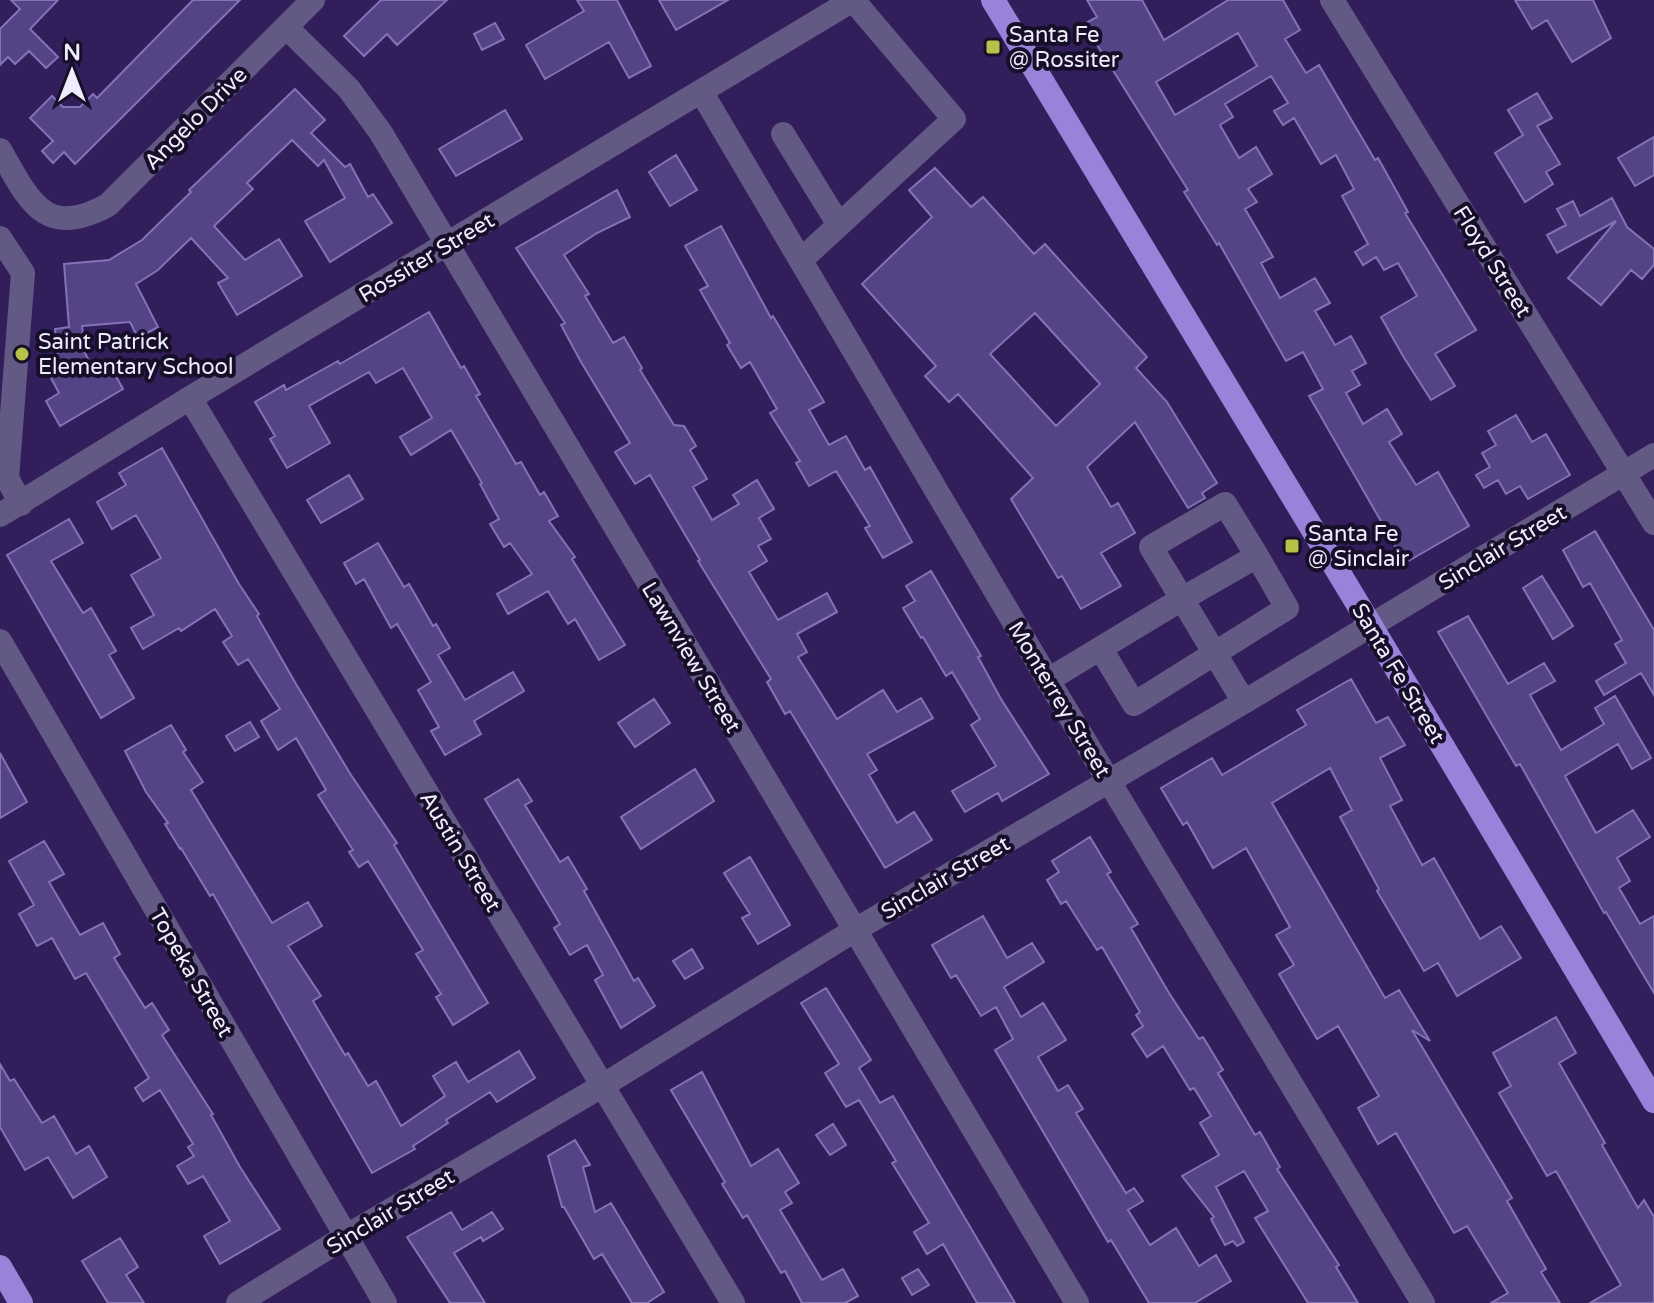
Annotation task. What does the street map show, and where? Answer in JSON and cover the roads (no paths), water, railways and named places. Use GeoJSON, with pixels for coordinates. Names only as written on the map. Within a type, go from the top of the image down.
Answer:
{"type":"FeatureCollection","features":[{"type":"Feature","properties":{"kind":"main road","name":"Santa Fe Street"},"geometry":{"type":"LineString","coordinates":[[993,0],[1654,1101]]}},
{"type":"Feature","properties":{"kind":"main road"},"geometry":{"type":"LineString","coordinates":[[0,1267],[21,1303]]}},
{"type":"Feature","properties":{"kind":"street","name":"Angelo Drive"},"geometry":{"type":"LineString","coordinates":[[0,150],[27,197],[43,211],[67,220],[87,217],[108,205],[313,0]]}},
{"type":"Feature","properties":{"kind":"street","name":"Rossiter Street"},"geometry":{"type":"LineString","coordinates":[[10,510],[190,398],[853,0]]}},
{"type":"Feature","properties":{"kind":"street"},"geometry":{"type":"LineString","coordinates":[[801,260],[954,119],[853,0]]}},
{"type":"Feature","properties":{"kind":"street","name":"Floyd Street"},"geometry":{"type":"LineString","coordinates":[[1332,0],[1654,523]]}},
{"type":"Feature","properties":{"kind":"street","name":"Lawnview Street"},"geometry":{"type":"LineString","coordinates":[[286,27],[349,89],[381,133],[1077,1303]]}},
{"type":"Feature","properties":{"kind":"street","name":"Monterrey Street"},"geometry":{"type":"LineString","coordinates":[[702,93],[1048,680],[1423,1303]]}},
{"type":"Feature","properties":{"kind":"street"},"geometry":{"type":"LineString","coordinates":[[783,134],[839,225]]}},
{"type":"Feature","properties":{"kind":"street"},"geometry":{"type":"LineString","coordinates":[[0,238],[23,273],[7,478],[10,510]]}},
{"type":"Feature","properties":{"kind":"street","name":"Austin Street"},"geometry":{"type":"LineString","coordinates":[[190,398],[733,1303]]}},
{"type":"Feature","properties":{"kind":"street","name":"Sinclair Street"},"geometry":{"type":"LineString","coordinates":[[238,1303],[602,1086],[855,930],[1244,702],[1654,455]]}},
{"type":"Feature","properties":{"kind":"street"},"geometry":{"type":"LineString","coordinates":[[1101,649],[1134,704],[1216,652],[1287,608],[1225,504],[1151,547],[1216,652],[1244,702]]}},
{"type":"Feature","properties":{"kind":"street"},"geometry":{"type":"LineString","coordinates":[[1048,680],[1257,556]]}},
{"type":"Feature","properties":{"kind":"street","name":"Topeka Street"},"geometry":{"type":"LineString","coordinates":[[0,641],[385,1303]]}},
{"type":"Feature","properties":{"kind":"place","name":"Santa Fe @ Rossiter"},"geometry":{"type":"Point","coordinates":[993,47]}},
{"type":"Feature","properties":{"kind":"place","name":"Saint Patrick Elementary School"},"geometry":{"type":"Point","coordinates":[22,354]}},
{"type":"Feature","properties":{"kind":"place","name":"Santa Fe @ Sinclair"},"geometry":{"type":"Point","coordinates":[1292,546]}}]}
